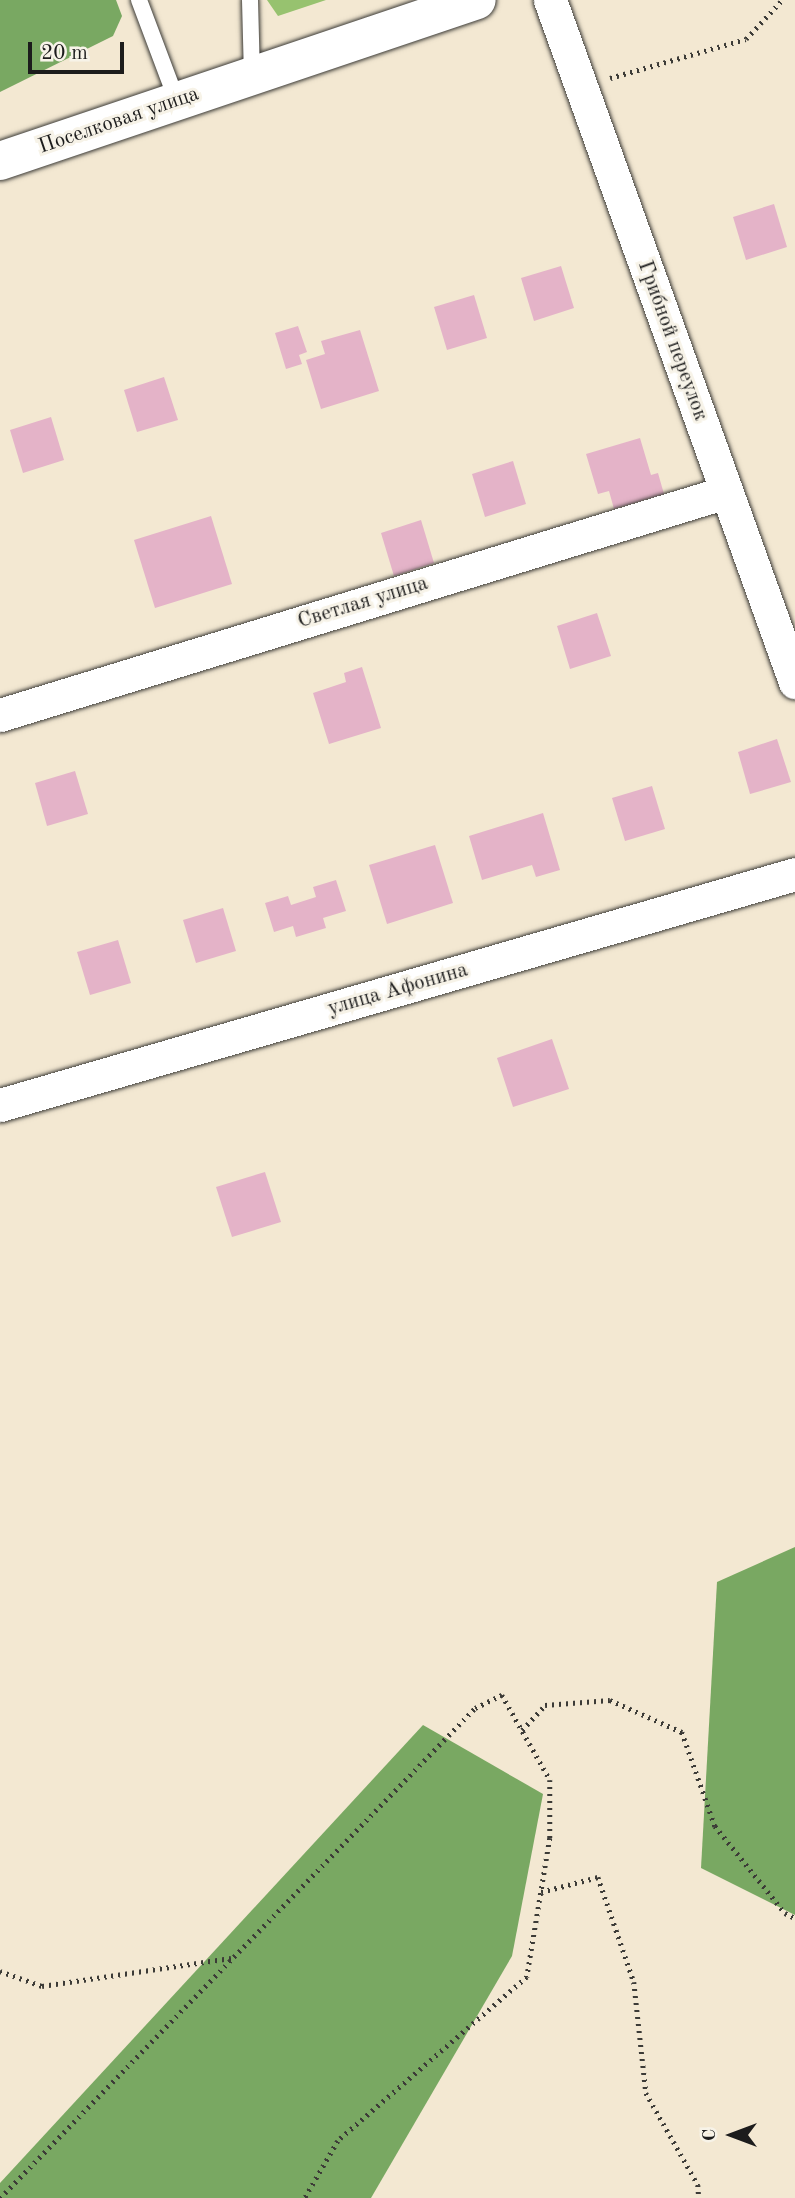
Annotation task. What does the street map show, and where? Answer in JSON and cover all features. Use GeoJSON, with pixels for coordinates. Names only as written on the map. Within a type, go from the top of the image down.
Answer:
{"type":"FeatureCollection","features":[{"type":"Feature","properties":{"kind":"highway","name":"Поселковая улица"},"geometry":{"type":"LineString","coordinates":[[0,161],[477,0]]}},
{"type":"Feature","properties":{"kind":"street","name":"Грибной переулок"},"geometry":{"type":"LineString","coordinates":[[550,0],[795,682]]}},
{"type":"Feature","properties":{"kind":"street","name":"Светлая улица"},"geometry":{"type":"LineString","coordinates":[[0,715],[726,492]]}},
{"type":"Feature","properties":{"kind":"street","name":"улица Афонина"},"geometry":{"type":"LineString","coordinates":[[0,1105],[795,874]]}},
{"type":"Feature","properties":{"kind":"lane"},"geometry":{"type":"LineString","coordinates":[[139,0],[177,101]]}},
{"type":"Feature","properties":{"kind":"lane"},"geometry":{"type":"LineString","coordinates":[[250,0],[252,75]]}},
{"type":"Feature","properties":{"kind":"path"},"geometry":{"type":"LineString","coordinates":[[581,86],[746,39],[782,0]]}},
{"type":"Feature","properties":{"kind":"path"},"geometry":{"type":"LineString","coordinates":[[0,2197],[475,1708],[502,1695],[550,1780],[550,1838],[527,1977],[338,2141],[305,2198]]}},
{"type":"Feature","properties":{"kind":"path"},"geometry":{"type":"LineString","coordinates":[[522,1730],[545,1705],[610,1700],[682,1732],[715,1826],[785,1913],[795,1918]]}},
{"type":"Feature","properties":{"kind":"path"},"geometry":{"type":"LineString","coordinates":[[541,1892],[598,1877],[634,1982],[646,2093],[698,2185],[699,2198]]}},
{"type":"Feature","properties":{"kind":"path"},"geometry":{"type":"LineString","coordinates":[[0,1971],[42,1986],[232,1958]]}},
{"type":"Feature","properties":{"kind":"green space"},"geometry":{"type":"Polygon","coordinates":[[[0,0],[116,0],[122,16],[113,36],[0,92],[0,0]]]}},
{"type":"Feature","properties":{"kind":"green space"},"geometry":{"type":"Polygon","coordinates":[[[267,0],[326,0],[278,16],[267,0]]]}},
{"type":"Feature","properties":{"kind":"green space"},"geometry":{"type":"Polygon","coordinates":[[[795,1547],[795,1915],[701,1868],[717,1582],[795,1547]]]}},
{"type":"Feature","properties":{"kind":"green space"},"geometry":{"type":"Polygon","coordinates":[[[423,1725],[543,1794],[512,1956],[371,2198],[0,2198],[0,2183],[423,1725]]]}},
{"type":"Feature","properties":{"kind":"building"},"geometry":{"type":"Polygon","coordinates":[[[774,204],[787,247],[746,260],[733,217],[774,204]]]}},
{"type":"Feature","properties":{"kind":"building"},"geometry":{"type":"Polygon","coordinates":[[[561,266],[574,308],[534,321],[521,278],[561,266]]]}},
{"type":"Feature","properties":{"kind":"building"},"geometry":{"type":"Polygon","coordinates":[[[474,295],[487,338],[447,350],[434,307],[474,295]]]}},
{"type":"Feature","properties":{"kind":"building"},"geometry":{"type":"Polygon","coordinates":[[[298,326],[307,352],[299,355],[302,364],[286,369],[275,333],[298,326]]]}},
{"type":"Feature","properties":{"kind":"building"},"geometry":{"type":"Polygon","coordinates":[[[360,330],[379,391],[321,409],[306,360],[325,354],[321,341],[360,330]]]}},
{"type":"Feature","properties":{"kind":"building"},"geometry":{"type":"Polygon","coordinates":[[[164,377],[178,420],[137,432],[124,390],[164,377]]]}},
{"type":"Feature","properties":{"kind":"building"},"geometry":{"type":"Polygon","coordinates":[[[51,417],[64,460],[23,473],[10,430],[51,417]]]}},
{"type":"Feature","properties":{"kind":"building"},"geometry":{"type":"Polygon","coordinates":[[[640,438],[651,475],[658,473],[664,494],[614,509],[609,491],[598,494],[586,454],[640,438]]]}},
{"type":"Feature","properties":{"kind":"building"},"geometry":{"type":"Polygon","coordinates":[[[513,461],[526,504],[485,517],[472,474],[513,461]]]}},
{"type":"Feature","properties":{"kind":"building"},"geometry":{"type":"Polygon","coordinates":[[[211,516],[232,584],[155,608],[134,540],[211,516]]]}},
{"type":"Feature","properties":{"kind":"building"},"geometry":{"type":"Polygon","coordinates":[[[421,520],[434,563],[394,576],[381,533],[421,520]]]}},
{"type":"Feature","properties":{"kind":"building"},"geometry":{"type":"Polygon","coordinates":[[[597,613],[611,656],[570,669],[557,626],[597,613]]]}},
{"type":"Feature","properties":{"kind":"building"},"geometry":{"type":"Polygon","coordinates":[[[362,667],[381,728],[329,744],[313,693],[346,682],[344,673],[362,667]]]}},
{"type":"Feature","properties":{"kind":"building"},"geometry":{"type":"Polygon","coordinates":[[[777,739],[791,782],[750,794],[738,752],[777,739]]]}},
{"type":"Feature","properties":{"kind":"building"},"geometry":{"type":"Polygon","coordinates":[[[75,771],[88,814],[47,826],[35,783],[75,771]]]}},
{"type":"Feature","properties":{"kind":"building"},"geometry":{"type":"Polygon","coordinates":[[[652,786],[665,829],[625,841],[612,798],[652,786]]]}},
{"type":"Feature","properties":{"kind":"building"},"geometry":{"type":"Polygon","coordinates":[[[543,813],[560,870],[536,877],[532,865],[482,880],[469,836],[543,813]]]}},
{"type":"Feature","properties":{"kind":"building"},"geometry":{"type":"Polygon","coordinates":[[[435,845],[453,903],[387,924],[369,865],[435,845]]]}},
{"type":"Feature","properties":{"kind":"building"},"geometry":{"type":"Polygon","coordinates":[[[336,880],[346,911],[323,918],[326,928],[296,937],[293,926],[274,932],[265,903],[288,896],[291,905],[316,897],[313,887],[336,880]]]}},
{"type":"Feature","properties":{"kind":"building"},"geometry":{"type":"Polygon","coordinates":[[[223,908],[236,951],[196,963],[183,920],[223,908]]]}},
{"type":"Feature","properties":{"kind":"building"},"geometry":{"type":"Polygon","coordinates":[[[118,940],[131,983],[90,995],[77,952],[118,940]]]}},
{"type":"Feature","properties":{"kind":"building"},"geometry":{"type":"Polygon","coordinates":[[[552,1039],[569,1089],[513,1107],[497,1058],[552,1039]]]}},
{"type":"Feature","properties":{"kind":"building"},"geometry":{"type":"Polygon","coordinates":[[[265,1172],[281,1222],[232,1237],[216,1187],[265,1172]]]}}]}
